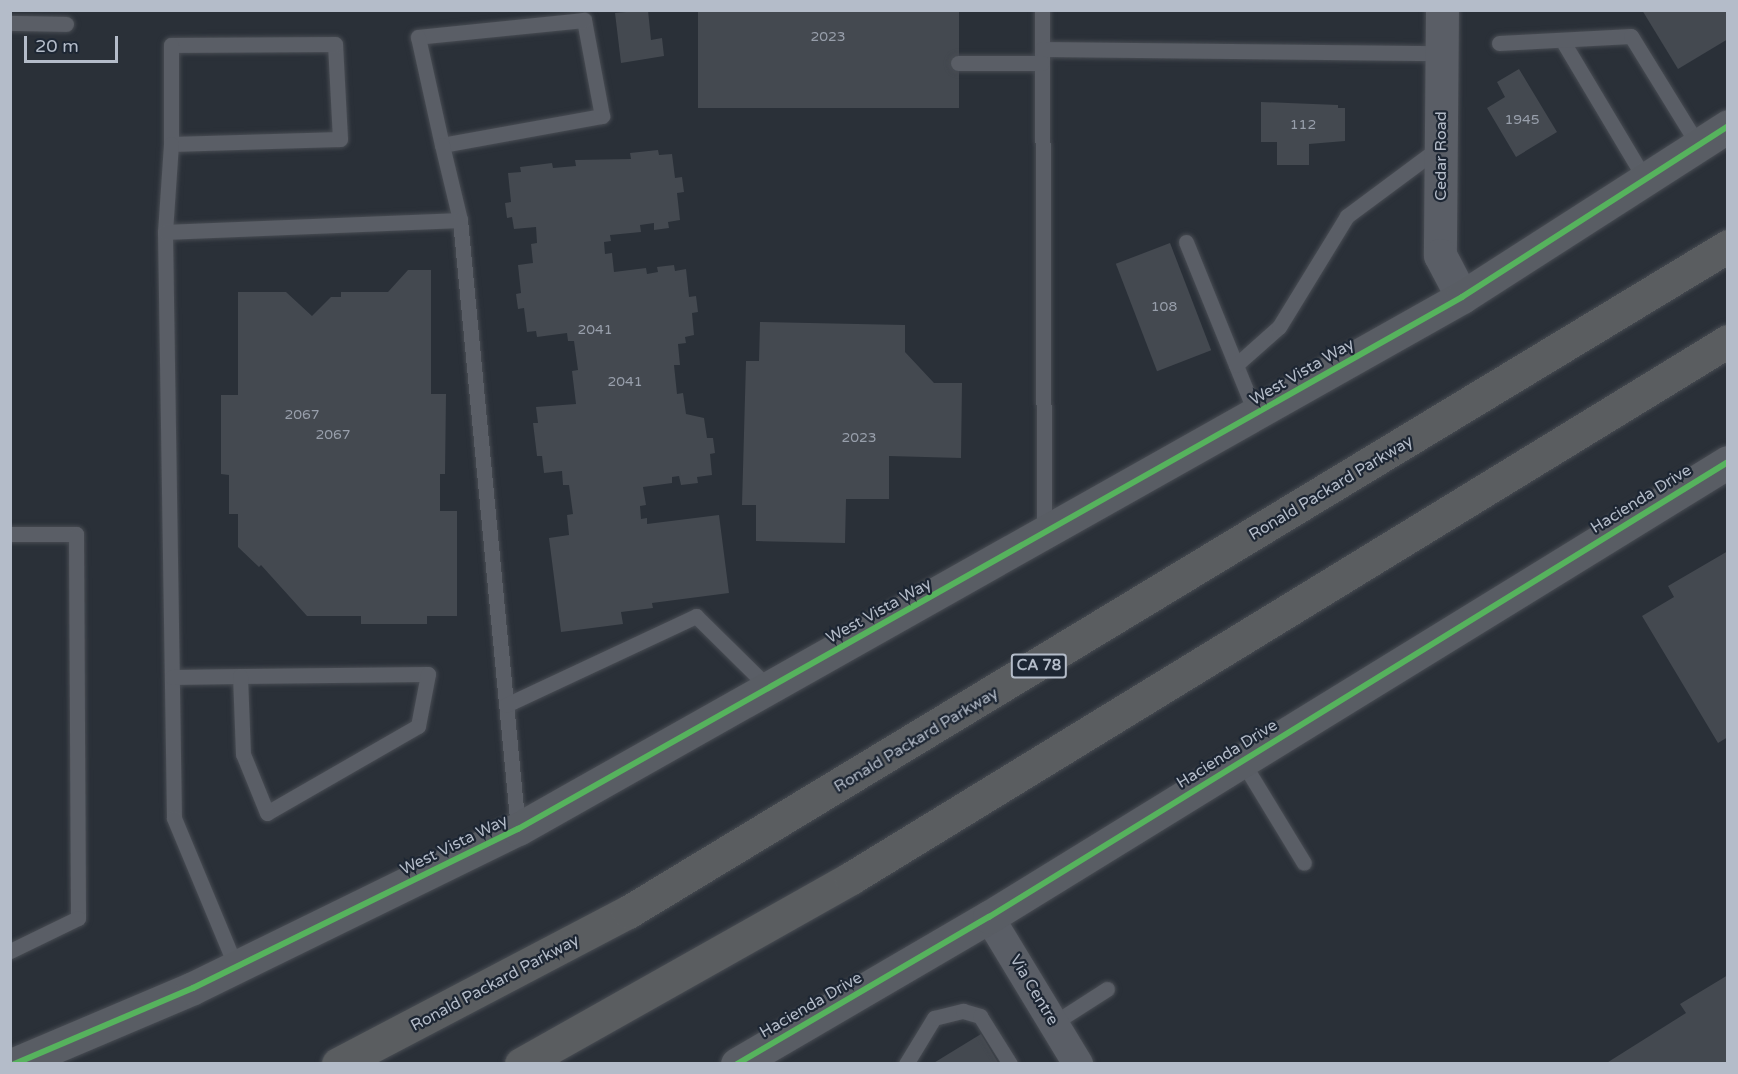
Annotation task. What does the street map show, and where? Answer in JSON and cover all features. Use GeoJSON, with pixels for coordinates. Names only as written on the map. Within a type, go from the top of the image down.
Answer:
{"type":"FeatureCollection","features":[{"type":"Feature","properties":{"kind":"highway","name":"Ronald Packard Parkway"},"geometry":{"type":"LineString","coordinates":[[338,1064],[628,912],[1728,246]]}},
{"type":"Feature","properties":{"kind":"highway"},"geometry":{"type":"LineString","coordinates":[[521,1064],[851,878],[1728,341]]}},
{"type":"Feature","properties":{"kind":"main road","name":"West Vista Way"},"geometry":{"type":"LineString","coordinates":[[14,1064],[236,967],[518,829],[1461,297],[1728,126]]}},
{"type":"Feature","properties":{"kind":"main road","name":"Hacienda Drive"},"geometry":{"type":"LineString","coordinates":[[737,1064],[989,916],[1728,462]]}},
{"type":"Feature","properties":{"kind":"street","name":"Cedar Road"},"geometry":{"type":"LineString","coordinates":[[1442,10],[1440,255],[1461,297]]}},
{"type":"Feature","properties":{"kind":"street","name":"Via Centre"},"geometry":{"type":"LineString","coordinates":[[989,916],[1078,1064]]}},
{"type":"Feature","properties":{"kind":"lane"},"geometry":{"type":"LineString","coordinates":[[1042,10],[1044,534]]}},
{"type":"Feature","properties":{"kind":"lane"},"geometry":{"type":"LineString","coordinates":[[442,145],[602,116],[584,20],[418,37],[442,145],[460,220],[518,829]]}},
{"type":"Feature","properties":{"kind":"lane"},"geometry":{"type":"LineString","coordinates":[[10,23],[66,24]]}},
{"type":"Feature","properties":{"kind":"lane"},"geometry":{"type":"LineString","coordinates":[[1499,43],[1631,36],[1698,145]]}},
{"type":"Feature","properties":{"kind":"lane"},"geometry":{"type":"LineString","coordinates":[[1562,39],[1645,179]]}},
{"type":"Feature","properties":{"kind":"lane"},"geometry":{"type":"LineString","coordinates":[[171,144],[340,139],[335,44],[171,45],[171,144],[165,232],[174,818],[236,967]]}},
{"type":"Feature","properties":{"kind":"lane"},"geometry":{"type":"LineString","coordinates":[[958,63],[1042,56],[1441,53]]}},
{"type":"Feature","properties":{"kind":"lane"},"geometry":{"type":"LineString","coordinates":[[1236,365],[1279,327],[1347,216],[1441,147]]}},
{"type":"Feature","properties":{"kind":"lane"},"geometry":{"type":"LineString","coordinates":[[165,232],[460,220]]}},
{"type":"Feature","properties":{"kind":"lane"},"geometry":{"type":"LineString","coordinates":[[1186,242],[1256,414]]}},
{"type":"Feature","properties":{"kind":"lane"},"geometry":{"type":"LineString","coordinates":[[10,534],[76,534],[78,918],[10,951]]}},
{"type":"Feature","properties":{"kind":"lane"},"geometry":{"type":"LineString","coordinates":[[506,705],[696,616],[769,688]]}},
{"type":"Feature","properties":{"kind":"lane"},"geometry":{"type":"LineString","coordinates":[[172,677],[369,674],[428,674],[418,726],[267,813],[243,754],[240,676]]}},
{"type":"Feature","properties":{"kind":"lane"},"geometry":{"type":"LineString","coordinates":[[1242,761],[1304,863]]}},
{"type":"Feature","properties":{"kind":"lane"},"geometry":{"type":"LineString","coordinates":[[1054,1023],[1107,989]]}},
{"type":"Feature","properties":{"kind":"lane"},"geometry":{"type":"LineString","coordinates":[[906,1064],[934,1018],[963,1011],[980,1016],[1010,1064]]}},
{"type":"Feature","properties":{"kind":"building"},"geometry":{"type":"Polygon","coordinates":[[[648,10],[651,40],[662,38],[664,56],[621,63],[615,13],[648,10]]]}},
{"type":"Feature","properties":{"kind":"building"},"geometry":{"type":"Polygon","coordinates":[[[698,10],[959,10],[959,108],[698,108],[698,10]]]}},
{"type":"Feature","properties":{"kind":"building"},"geometry":{"type":"Polygon","coordinates":[[[1642,10],[1728,10],[1728,39],[1678,69],[1642,10]]]}},
{"type":"Feature","properties":{"kind":"building"},"geometry":{"type":"Polygon","coordinates":[[[1519,69],[1557,132],[1516,157],[1487,108],[1505,97],[1497,82],[1519,69]]]}},
{"type":"Feature","properties":{"kind":"building"},"geometry":{"type":"Polygon","coordinates":[[[1261,102],[1338,105],[1338,108],[1345,108],[1345,141],[1309,144],[1309,165],[1277,165],[1277,142],[1261,142],[1261,102]]]}},
{"type":"Feature","properties":{"kind":"building"},"geometry":{"type":"Polygon","coordinates":[[[658,150],[659,155],[672,154],[675,178],[682,177],[684,192],[677,193],[680,220],[668,222],[669,228],[654,230],[654,223],[640,225],[641,232],[610,235],[611,241],[604,242],[605,254],[612,253],[614,272],[646,268],[647,274],[658,272],[657,267],[674,265],[675,271],[686,269],[689,297],[696,296],[698,312],[692,313],[694,335],[685,337],[686,343],[678,344],[680,365],[674,365],[677,394],[683,393],[686,414],[704,418],[707,438],[713,438],[715,453],[710,454],[712,475],[697,477],[698,483],[681,485],[679,476],[672,477],[672,483],[643,487],[646,505],[640,506],[641,519],[647,518],[647,524],[719,515],[729,593],[652,603],[653,608],[621,612],[623,624],[561,632],[549,538],[569,535],[567,515],[573,514],[569,485],[563,485],[562,471],[544,473],[542,456],[537,456],[533,423],[538,423],[536,407],[576,404],[572,371],[578,370],[574,341],[568,341],[567,333],[537,337],[536,331],[527,332],[524,308],[518,309],[516,294],[521,293],[518,265],[533,263],[531,244],[537,243],[536,227],[514,229],[512,217],[507,218],[505,203],[511,202],[508,173],[521,172],[520,167],[552,163],[553,168],[576,166],[575,160],[631,159],[630,153],[658,150]]]}},
{"type":"Feature","properties":{"kind":"building"},"geometry":{"type":"Polygon","coordinates":[[[1170,243],[1211,350],[1157,371],[1116,264],[1170,243]]]}},
{"type":"Feature","properties":{"kind":"building"},"geometry":{"type":"Polygon","coordinates":[[[408,270],[431,270],[431,394],[446,394],[445,474],[440,474],[440,511],[457,511],[457,616],[427,616],[427,624],[361,624],[361,616],[307,616],[261,565],[259,567],[238,547],[238,514],[229,514],[229,475],[221,474],[221,395],[238,395],[238,292],[286,292],[312,316],[331,297],[341,297],[341,292],[388,292],[408,270]]]}},
{"type":"Feature","properties":{"kind":"building"},"geometry":{"type":"Polygon","coordinates":[[[760,322],[905,325],[905,352],[934,383],[962,383],[961,458],[889,456],[889,499],[846,499],[845,543],[756,541],[756,505],[742,505],[746,361],[759,361],[760,322]]]}},
{"type":"Feature","properties":{"kind":"building"},"geometry":{"type":"Polygon","coordinates":[[[1728,551],[1728,737],[1718,743],[1642,616],[1674,597],[1668,586],[1728,551]]]}},
{"type":"Feature","properties":{"kind":"building"},"geometry":{"type":"Polygon","coordinates":[[[1728,975],[1728,1064],[1605,1064],[1686,1013],[1680,1004],[1728,975]]]}},
{"type":"Feature","properties":{"kind":"building"},"geometry":{"type":"Polygon","coordinates":[[[981,1034],[999,1064],[932,1064],[981,1034]]]}},
{"type":"Feature","properties":{"kind":"cycle path"},"geometry":{"type":"LineString","coordinates":[[14,1064],[193,988],[518,829],[1462,297],[1728,126]]}},
{"type":"Feature","properties":{"kind":"cycle path"},"geometry":{"type":"LineString","coordinates":[[737,1064],[989,917],[1728,462]]}}]}
